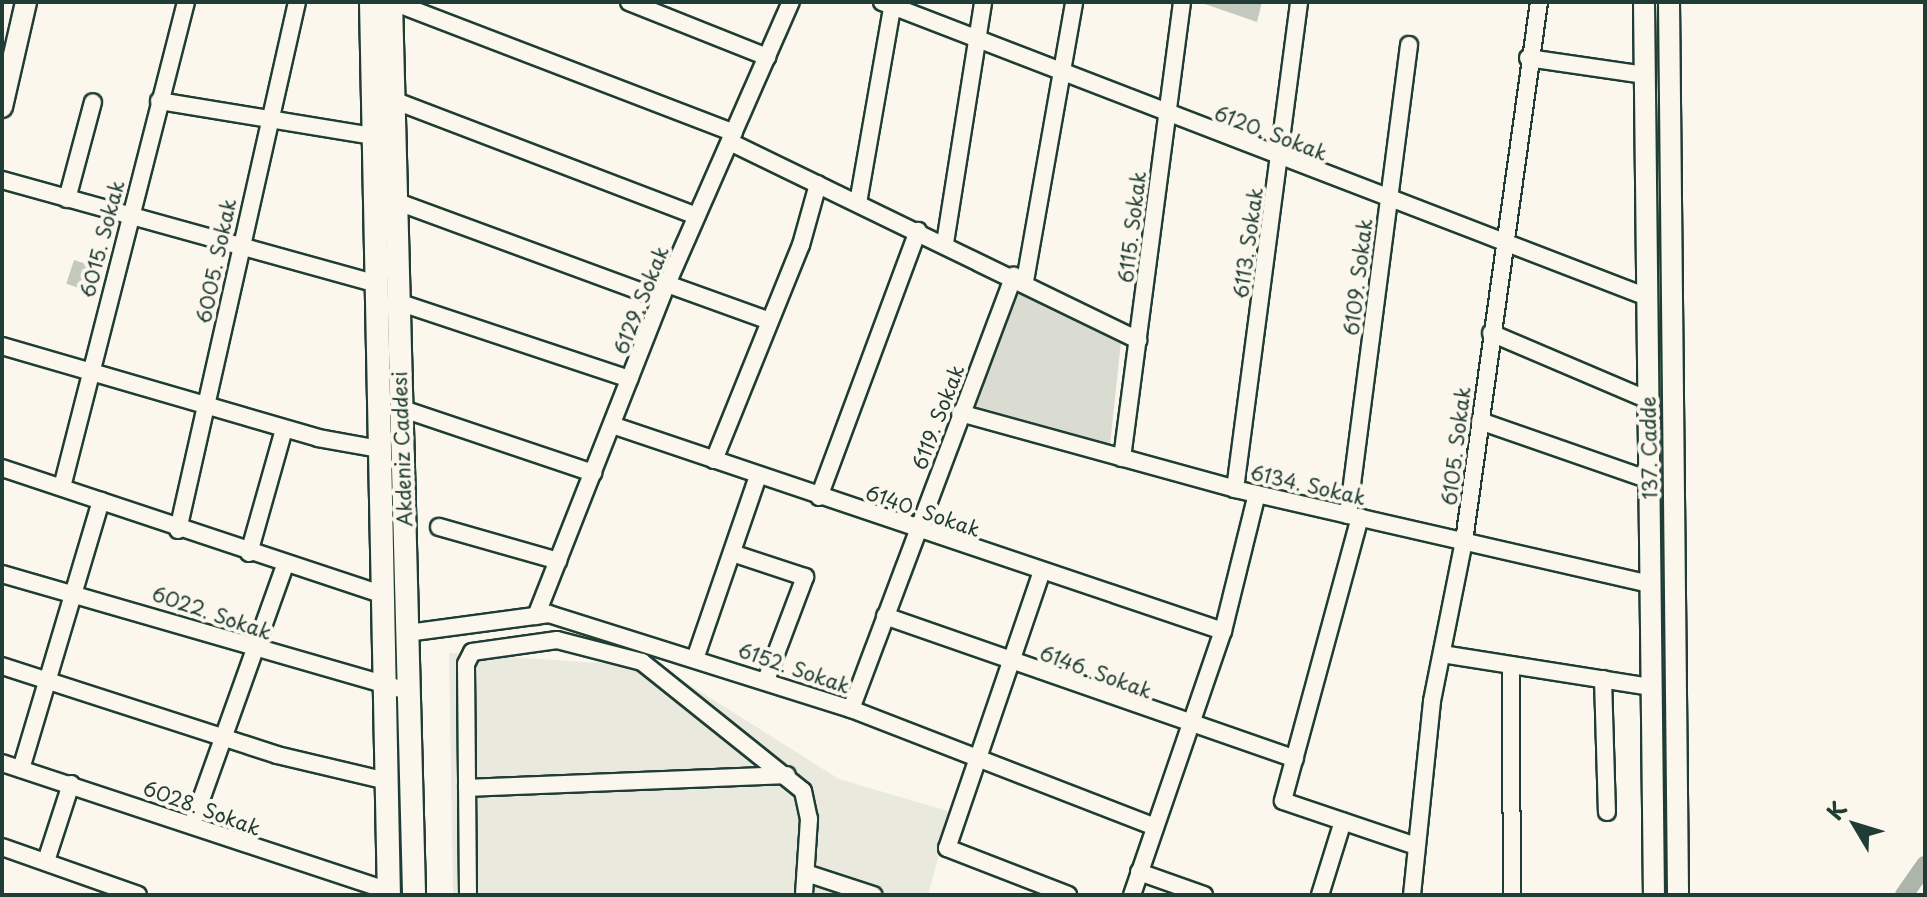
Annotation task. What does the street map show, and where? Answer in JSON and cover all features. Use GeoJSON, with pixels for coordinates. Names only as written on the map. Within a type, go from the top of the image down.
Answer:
{"type":"FeatureCollection","features":[{"type":"Feature","properties":{"kind":"main road","name":"Akdeniz Caddesi"},"geometry":{"type":"LineString","coordinates":[[371,2],[389,893]]}},
{"type":"Feature","properties":{"kind":"main road","name":"Akdeniz Caddesi"},"geometry":{"type":"LineString","coordinates":[[392,2],[414,895]]}},
{"type":"Feature","properties":{"kind":"street"},"geometry":{"type":"LineString","coordinates":[[2,107],[8,54],[26,2]]}},
{"type":"Feature","properties":{"kind":"street","name":"6015. Sokak"},"geometry":{"type":"LineString","coordinates":[[62,487],[88,372],[186,2]]}},
{"type":"Feature","properties":{"kind":"street","name":"6005. Sokak"},"geometry":{"type":"LineString","coordinates":[[178,530],[267,122],[297,2]]}},
{"type":"Feature","properties":{"kind":"street"},"geometry":{"type":"LineString","coordinates":[[392,2],[732,138],[818,184],[1020,278],[1138,340]]}},
{"type":"Feature","properties":{"kind":"street"},"geometry":{"type":"LineString","coordinates":[[629,2],[767,57]]}},
{"type":"Feature","properties":{"kind":"street","name":"6129. Sokak"},"geometry":{"type":"LineString","coordinates":[[536,616],[664,292],[791,2]]}},
{"type":"Feature","properties":{"kind":"street"},"geometry":{"type":"LineString","coordinates":[[945,243],[983,2]]}},
{"type":"Feature","properties":{"kind":"street","name":"6119. Sokak"},"geometry":{"type":"LineString","coordinates":[[851,709],[960,413],[1020,278],[1065,77],[1074,2]]}},
{"type":"Feature","properties":{"kind":"street","name":"6115. Sokak"},"geometry":{"type":"LineString","coordinates":[[1122,458],[1182,2]]}},
{"type":"Feature","properties":{"kind":"street","name":"6113. Sokak"},"geometry":{"type":"LineString","coordinates":[[1235,489],[1299,2]]}},
{"type":"Feature","properties":{"kind":"street","name":"6105. Sokak"},"geometry":{"type":"LineString","coordinates":[[1412,895],[1442,654],[1464,541],[1528,58],[1539,2]]}},
{"type":"Feature","properties":{"kind":"street","name":"137. Cadde"},"geometry":{"type":"LineString","coordinates":[[1644,2],[1654,895]]}},
{"type":"Feature","properties":{"kind":"street","name":"137. Cadde"},"geometry":{"type":"LineString","coordinates":[[1669,2],[1678,895]]}},
{"type":"Feature","properties":{"kind":"street"},"geometry":{"type":"LineString","coordinates":[[858,203],[889,3]]}},
{"type":"Feature","properties":{"kind":"street","name":"6120. Sokak"},"geometry":{"type":"LineString","coordinates":[[889,3],[1065,77],[1647,297]]}},
{"type":"Feature","properties":{"kind":"street","name":"6109. Sokak"},"geometry":{"type":"LineString","coordinates":[[1343,821],[1283,801],[1354,516],[1388,199],[1409,45]]}},
{"type":"Feature","properties":{"kind":"street"},"geometry":{"type":"LineString","coordinates":[[1528,58],[1645,75]]}},
{"type":"Feature","properties":{"kind":"street"},"geometry":{"type":"LineString","coordinates":[[393,100],[697,216]]}},
{"type":"Feature","properties":{"kind":"street"},"geometry":{"type":"LineString","coordinates":[[159,101],[267,122],[373,136]]}},
{"type":"Feature","properties":{"kind":"street"},"geometry":{"type":"LineString","coordinates":[[67,199],[93,102]]}},
{"type":"Feature","properties":{"kind":"street"},"geometry":{"type":"LineString","coordinates":[[2,180],[239,251],[376,284]]}},
{"type":"Feature","properties":{"kind":"street"},"geometry":{"type":"LineString","coordinates":[[714,460],[770,321],[818,184]]}},
{"type":"Feature","properties":{"kind":"street"},"geometry":{"type":"LineString","coordinates":[[395,201],[664,292],[770,321]]}},
{"type":"Feature","properties":{"kind":"street"},"geometry":{"type":"LineString","coordinates":[[819,497],[918,231]]}},
{"type":"Feature","properties":{"kind":"street"},"geometry":{"type":"LineString","coordinates":[[398,302],[630,379]]}},
{"type":"Feature","properties":{"kind":"street"},"geometry":{"type":"LineString","coordinates":[[1491,333],[1648,400]]}},
{"type":"Feature","properties":{"kind":"street"},"geometry":{"type":"LineString","coordinates":[[2,346],[284,429],[380,449]]}},
{"type":"Feature","properties":{"kind":"street"},"geometry":{"type":"LineString","coordinates":[[400,408],[593,473]]}},
{"type":"Feature","properties":{"kind":"street","name":"6134. Sokak"},"geometry":{"type":"LineString","coordinates":[[960,413],[1235,489],[1650,584]]}},
{"type":"Feature","properties":{"kind":"street"},"geometry":{"type":"LineString","coordinates":[[1480,421],[1649,480]]}},
{"type":"Feature","properties":{"kind":"street","name":"6140. Sokak"},"geometry":{"type":"LineString","coordinates":[[612,425],[1223,631]]}},
{"type":"Feature","properties":{"kind":"street"},"geometry":{"type":"LineString","coordinates":[[249,553],[284,429]]}},
{"type":"Feature","properties":{"kind":"street"},"geometry":{"type":"LineString","coordinates":[[2,468],[178,530],[383,595]]}},
{"type":"Feature","properties":{"kind":"street"},"geometry":{"type":"LineString","coordinates":[[696,656],[758,476]]}},
{"type":"Feature","properties":{"kind":"street"},"geometry":{"type":"LineString","coordinates":[[1132,895],[1223,631],[1257,494]]}},
{"type":"Feature","properties":{"kind":"street"},"geometry":{"type":"LineString","coordinates":[[21,769],[101,501]]}},
{"type":"Feature","properties":{"kind":"street"},"geometry":{"type":"LineString","coordinates":[[439,527],[558,561]]}},
{"type":"Feature","properties":{"kind":"street"},"geometry":{"type":"LineString","coordinates":[[732,553],[805,577],[766,680]]}},
{"type":"Feature","properties":{"kind":"street"},"geometry":{"type":"LineString","coordinates":[[192,825],[285,565]]}},
{"type":"Feature","properties":{"kind":"street"},"geometry":{"type":"LineString","coordinates":[[1042,571],[983,760],[947,848],[1068,895]]}},
{"type":"Feature","properties":{"kind":"street","name":"6022. Sokak"},"geometry":{"type":"LineString","coordinates":[[2,574],[73,590],[255,649],[385,688],[408,691]]}},
{"type":"Feature","properties":{"kind":"street","name":"6152. Sokak"},"geometry":{"type":"LineString","coordinates":[[407,633],[549,614],[696,656],[851,709],[1155,827]]}},
{"type":"Feature","properties":{"kind":"street","name":"6146. Sokak"},"geometry":{"type":"LineString","coordinates":[[885,616],[1189,727],[1295,759]]}},
{"type":"Feature","properties":{"kind":"street"},"geometry":{"type":"LineString","coordinates":[[468,895],[467,788],[472,652],[557,640],[642,662],[787,775],[803,791],[809,819],[804,895]]}},
{"type":"Feature","properties":{"kind":"street"},"geometry":{"type":"LineString","coordinates":[[1442,654],[1651,687]]}},
{"type":"Feature","properties":{"kind":"street"},"geometry":{"type":"LineString","coordinates":[[1511,665],[1512,895]]}},
{"type":"Feature","properties":{"kind":"street"},"geometry":{"type":"LineString","coordinates":[[2,666],[48,678],[223,736],[387,781]]}},
{"type":"Feature","properties":{"kind":"street"},"geometry":{"type":"LineString","coordinates":[[1603,679],[1607,812]]}},
{"type":"Feature","properties":{"kind":"street","name":"6028. Sokak"},"geometry":{"type":"LineString","coordinates":[[2,763],[389,893]]}},
{"type":"Feature","properties":{"kind":"street"},"geometry":{"type":"LineString","coordinates":[[467,788],[787,775]]}},
{"type":"Feature","properties":{"kind":"street"},"geometry":{"type":"LineString","coordinates":[[46,861],[71,784]]}},
{"type":"Feature","properties":{"kind":"street"},"geometry":{"type":"LineString","coordinates":[[1320,895],[1343,821],[1416,846]]}},
{"type":"Feature","properties":{"kind":"street"},"geometry":{"type":"LineString","coordinates":[[2,847],[138,895]]}},
{"type":"Feature","properties":{"kind":"street"},"geometry":{"type":"LineString","coordinates":[[1139,872],[1204,895]]}},
{"type":"Feature","properties":{"kind":"street"},"geometry":{"type":"LineString","coordinates":[[806,873],[873,895]]}},
{"type":"Feature","properties":{"kind":"shaded area"},"geometry":{"type":"Polygon","coordinates":[[[1016,288],[1121,342],[1110,445],[967,409],[1016,288]]]}},
{"type":"Feature","properties":{"kind":"shaded area"},"geometry":{"type":"Polygon","coordinates":[[[449,653],[661,667],[839,779],[951,812],[928,895],[453,895],[449,653]]]}},
{"type":"Feature","properties":{"kind":"building"},"geometry":{"type":"Polygon","coordinates":[[[1199,2],[1262,2],[1257,22],[1199,2]]]}},
{"type":"Feature","properties":{"kind":"building"},"geometry":{"type":"Polygon","coordinates":[[[74,260],[96,267],[88,291],[66,284],[74,260]]]}},
{"type":"Feature","properties":{"kind":"waterway"},"geometry":{"type":"LineString","coordinates":[[1904,895],[1925,865]]}}]}
